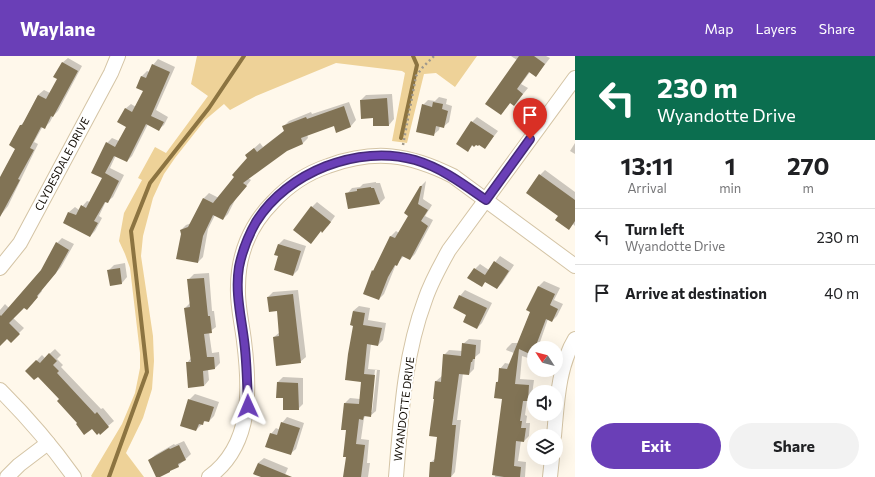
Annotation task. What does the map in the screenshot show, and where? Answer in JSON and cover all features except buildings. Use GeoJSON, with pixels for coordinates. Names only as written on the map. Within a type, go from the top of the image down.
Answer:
{"type":"FeatureCollection","features":[{"type":"Feature","properties":{"kind":"street","name":"CLYDESDALE DRIVE"},"geometry":{"type":"LineString","coordinates":[[0,268],[20,244],[111,73],[118,56]]}},
{"type":"Feature","properties":{"kind":"street","name":"WYANDOTTE DRIVE"},"geometry":{"type":"LineString","coordinates":[[396,477],[404,390],[417,322],[435,276],[449,250],[575,78]]}},
{"type":"Feature","properties":{"kind":"street"},"geometry":{"type":"LineString","coordinates":[[210,477],[230,456],[239,440],[248,406],[247,373],[238,287],[239,269],[243,251],[256,222],[265,210],[295,183],[317,170],[353,158],[372,156],[401,157],[432,166],[453,176],[575,266]]}},
{"type":"Feature","properties":{"kind":"street"},"geometry":{"type":"LineString","coordinates":[[555,429],[563,370],[570,347],[575,339]]}},
{"type":"Feature","properties":{"kind":"street"},"geometry":{"type":"LineString","coordinates":[[0,390],[48,443],[74,477]]}},
{"type":"Feature","properties":{"kind":"street"},"geometry":{"type":"LineString","coordinates":[[7,477],[19,465],[48,443]]}},
{"type":"Feature","properties":{"kind":"street"},"geometry":{"type":"LineString","coordinates":[[550,477],[551,465]]}},
{"type":"Feature","properties":{"kind":"path"},"geometry":{"type":"LineString","coordinates":[[401,157],[416,76],[434,56]]}},
{"type":"Feature","properties":{"kind":"shaded area"},"geometry":{"type":"Polygon","coordinates":[[[197,56],[477,56],[455,87],[436,73],[424,74],[407,143],[392,141],[405,73],[402,71],[336,63],[256,96],[230,110],[224,104],[205,120],[164,174],[153,198],[143,236],[141,256],[153,336],[154,361],[152,389],[143,418],[126,453],[144,477],[92,477],[91,476],[122,424],[135,393],[140,368],[140,353],[130,268],[119,241],[124,213],[142,180],[138,178],[155,147],[166,153],[208,96],[191,84],[197,56]]]}},
{"type":"Feature","properties":{"kind":"waterway"},"geometry":{"type":"LineString","coordinates":[[109,477],[147,372],[131,231],[150,183],[209,108],[244,56]]}},
{"type":"Feature","properties":{"kind":"waterway"},"geometry":{"type":"LineString","coordinates":[[401,138],[417,65],[413,56]]}},
{"type":"Feature","properties":{"kind":"route"},"geometry":{"type":"LineString","coordinates":[[248,406],[247,373],[239,306],[239,269],[243,251],[256,222],[265,210],[279,196],[295,183],[317,170],[339,162],[353,158],[395,156],[432,166],[453,176],[486,200],[530,139]]}}]}
